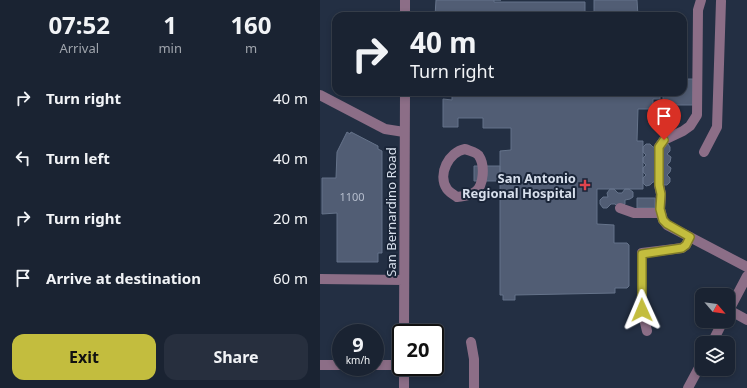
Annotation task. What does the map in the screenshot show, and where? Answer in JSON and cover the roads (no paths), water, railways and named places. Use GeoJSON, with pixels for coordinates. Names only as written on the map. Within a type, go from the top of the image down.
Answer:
{"type":"FeatureCollection","features":[{"type":"Feature","properties":{"kind":"street"},"geometry":{"type":"LineString","coordinates":[[405,0],[405,12]]}},
{"type":"Feature","properties":{"kind":"street"},"geometry":{"type":"LineString","coordinates":[[701,0],[698,10],[697,115],[690,126],[684,131],[664,140],[659,147],[659,182],[661,194],[660,209],[663,220],[667,224],[747,267]]}},
{"type":"Feature","properties":{"kind":"street"},"geometry":{"type":"LineString","coordinates":[[704,152],[717,128],[720,2]]}},
{"type":"Feature","properties":{"kind":"street"},"geometry":{"type":"LineString","coordinates":[[320,95],[385,129],[404,132]]}},
{"type":"Feature","properties":{"kind":"street","name":"San Bernardino Road"},"geometry":{"type":"LineString","coordinates":[[404,324],[405,96]]}},
{"type":"Feature","properties":{"kind":"street"},"geometry":{"type":"LineString","coordinates":[[465,149],[477,154],[480,157],[482,166],[482,181],[476,192],[467,196],[457,197],[448,191],[445,185],[444,170],[451,156],[459,150],[465,149]]}},
{"type":"Feature","properties":{"kind":"street"},"geometry":{"type":"LineString","coordinates":[[620,208],[634,213],[661,213]]}},
{"type":"Feature","properties":{"kind":"street"},"geometry":{"type":"LineString","coordinates":[[647,331],[642,310],[642,254],[682,248],[686,245],[690,237]]}},
{"type":"Feature","properties":{"kind":"street"},"geometry":{"type":"LineString","coordinates":[[735,299],[747,276]]}},
{"type":"Feature","properties":{"kind":"street"},"geometry":{"type":"LineString","coordinates":[[320,279],[404,280]]}},
{"type":"Feature","properties":{"kind":"street"},"geometry":{"type":"LineString","coordinates":[[735,314],[747,320]]}},
{"type":"Feature","properties":{"kind":"street"},"geometry":{"type":"LineString","coordinates":[[471,342],[474,359],[474,388]]}},
{"type":"Feature","properties":{"kind":"street"},"geometry":{"type":"LineString","coordinates":[[320,365],[332,365]]}},
{"type":"Feature","properties":{"kind":"street"},"geometry":{"type":"LineString","coordinates":[[688,388],[695,375]]}},
{"type":"Feature","properties":{"kind":"street"},"geometry":{"type":"LineString","coordinates":[[404,376],[404,388]]}},
{"type":"Feature","properties":{"kind":"place","name":"San Antonio Regional Hospital"},"geometry":{"type":"Point","coordinates":[585,185]}}]}
